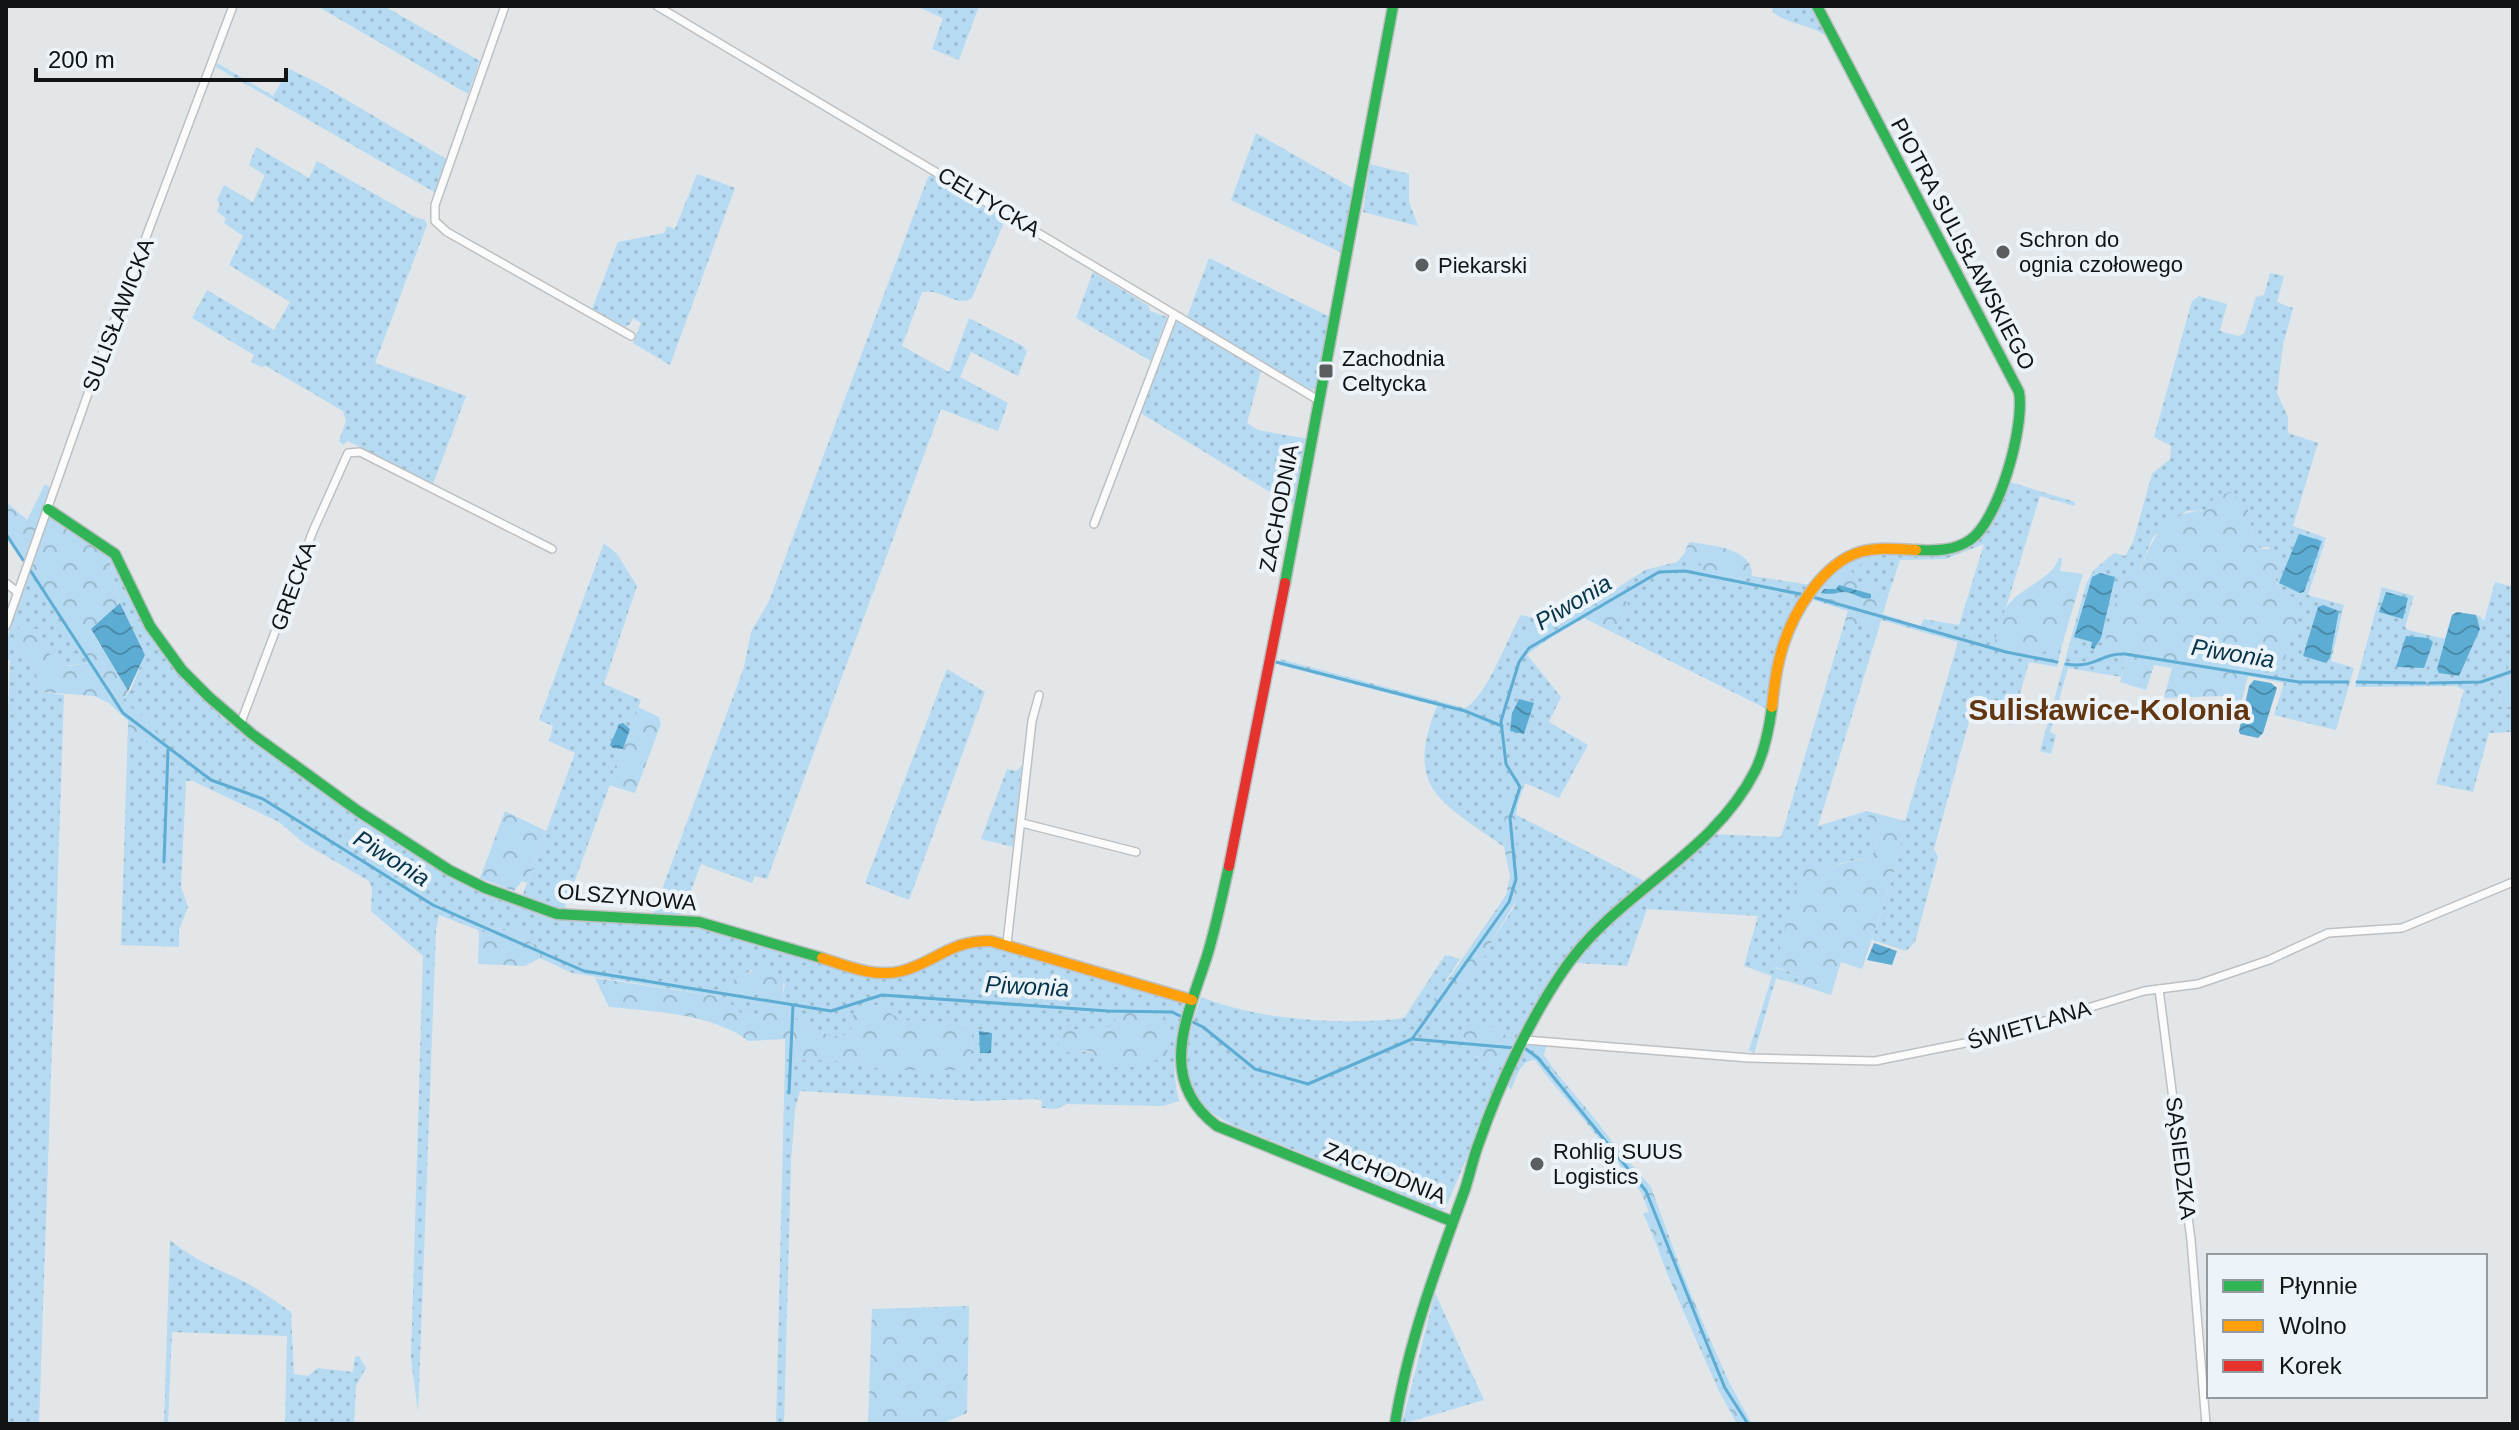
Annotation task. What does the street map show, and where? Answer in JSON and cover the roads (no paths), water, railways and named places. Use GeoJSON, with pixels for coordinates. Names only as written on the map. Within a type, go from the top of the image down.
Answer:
{"type":"FeatureCollection","features":[{"type":"Feature","properties":{"kind":"street","name":"SULISŁAWICKA"},"geometry":{"type":"LineString","coordinates":[[6,626],[102,354],[233,6]]}},
{"type":"Feature","properties":{"kind":"street"},"geometry":{"type":"LineString","coordinates":[[505,6],[435,205],[435,221],[447,232],[631,336]]}},
{"type":"Feature","properties":{"kind":"street","name":"CELTYCKA"},"geometry":{"type":"LineString","coordinates":[[657,6],[1320,401]]}},
{"type":"Feature","properties":{"kind":"street","name":"ZACHODNIA"},"geometry":{"type":"LineString","coordinates":[[1393,6],[1320,401],[1226,880],[1186,1018],[1181,1051],[1183,1080],[1191,1102],[1205,1118],[1234,1134],[1451,1221],[1421,1313],[1395,1424]]}},
{"type":"Feature","properties":{"kind":"street","name":"PIOTRA SULISŁAWSKIEGO"},"geometry":{"type":"LineString","coordinates":[[1451,1221],[1483,1131],[1551,988],[1579,950],[1608,920],[1697,843],[1747,785],[1762,757],[1771,727],[1777,671],[1784,642],[1796,615],[1815,588],[1844,561],[1862,552],[1883,549],[1938,552],[1969,541],[1989,518],[2013,452],[2021,417],[2019,392],[1817,6]]}},
{"type":"Feature","properties":{"kind":"street"},"geometry":{"type":"LineString","coordinates":[[1094,524],[1174,314]]}},
{"type":"Feature","properties":{"kind":"street","name":"GRECKA"},"geometry":{"type":"LineString","coordinates":[[240,725],[323,505],[343,459],[352,451],[368,456],[552,549]]}},
{"type":"Feature","properties":{"kind":"street","name":"OLSZYNOWA"},"geometry":{"type":"LineString","coordinates":[[48,509],[115,554],[142,614],[163,645],[193,682],[240,725],[371,820],[485,888],[548,911],[578,917],[699,922],[865,971],[886,974],[905,972],[947,949],[968,942],[1007,943],[1060,962],[1133,980],[1192,1000]]}},
{"type":"Feature","properties":{"kind":"street"},"geometry":{"type":"LineString","coordinates":[[6,583],[16,591]]}},
{"type":"Feature","properties":{"kind":"street"},"geometry":{"type":"LineString","coordinates":[[1007,943],[1032,721],[1039,695]]}},
{"type":"Feature","properties":{"kind":"street"},"geometry":{"type":"LineString","coordinates":[[1022,823],[1136,852]]}},
{"type":"Feature","properties":{"kind":"street","name":"ŚWIETLANA"},"geometry":{"type":"LineString","coordinates":[[1525,1040],[1734,1057],[1875,1061],[1985,1039],[2159,989],[2206,981],[2269,960],[2328,933],[2402,928],[2513,882]]}},
{"type":"Feature","properties":{"kind":"street","name":"SĄSIEDZKA"},"geometry":{"type":"LineString","coordinates":[[2159,989],[2191,1240],[2206,1424]]}},
{"type":"Feature","properties":{"kind":"water"},"geometry":{"type":"Polygon","coordinates":[[[2299,534],[2322,541],[2304,592],[2300,593],[2279,583],[2299,534]]]}},
{"type":"Feature","properties":{"kind":"water"},"geometry":{"type":"Polygon","coordinates":[[[2100,573],[2115,577],[2101,638],[2094,649],[2091,648],[2092,642],[2074,637],[2092,577],[2100,573]]]}},
{"type":"Feature","properties":{"kind":"water"},"geometry":{"type":"Polygon","coordinates":[[[1839,585],[1871,594],[1871,598],[1847,592],[1821,593],[1824,589],[1836,589],[1839,585]]]}},
{"type":"Feature","properties":{"kind":"water"},"geometry":{"type":"Polygon","coordinates":[[[2386,592],[2408,598],[2403,619],[2379,612],[2386,592]]]}},
{"type":"Feature","properties":{"kind":"water"},"geometry":{"type":"Polygon","coordinates":[[[120,603],[145,655],[128,691],[91,629],[120,603]]]}},
{"type":"Feature","properties":{"kind":"water"},"geometry":{"type":"Polygon","coordinates":[[[2323,605],[2339,611],[2330,658],[2326,663],[2303,656],[2318,607],[2323,605]]]}},
{"type":"Feature","properties":{"kind":"water"},"geometry":{"type":"Polygon","coordinates":[[[2457,612],[2476,615],[2480,629],[2459,676],[2439,673],[2437,669],[2452,615],[2457,612]]]}},
{"type":"Feature","properties":{"kind":"water"},"geometry":{"type":"Polygon","coordinates":[[[2406,636],[2428,638],[2433,642],[2424,668],[2396,667],[2406,636]]]}},
{"type":"Feature","properties":{"kind":"water"},"geometry":{"type":"Polygon","coordinates":[[[2254,680],[2271,683],[2277,688],[2263,733],[2258,738],[2240,734],[2239,731],[2249,686],[2254,680]]]}},
{"type":"Feature","properties":{"kind":"water"},"geometry":{"type":"Polygon","coordinates":[[[1519,699],[1534,703],[1524,734],[1510,731],[1512,713],[1519,699]]]}},
{"type":"Feature","properties":{"kind":"water"},"geometry":{"type":"Polygon","coordinates":[[[623,723],[630,729],[623,749],[613,748],[610,745],[619,724],[623,723]]]}},
{"type":"Feature","properties":{"kind":"water"},"geometry":{"type":"Polygon","coordinates":[[[1874,943],[1897,951],[1892,965],[1867,960],[1874,943]]]}},
{"type":"Feature","properties":{"kind":"water"},"geometry":{"type":"Polygon","coordinates":[[[979,1031],[992,1033],[991,1053],[980,1053],[979,1031]]]}},
{"type":"Feature","properties":{"kind":"waterway","name":"Piwonia"},"geometry":{"type":"LineString","coordinates":[[6,534],[23,560]]}},
{"type":"Feature","properties":{"kind":"waterway","name":"Piwonia"},"geometry":{"type":"LineString","coordinates":[[30,570],[123,713],[211,780],[263,799],[433,905],[584,971],[831,1011],[882,995],[1108,1011],[1172,1012],[1203,1027],[1255,1069],[1308,1084],[1412,1039],[1509,902],[1516,879],[1510,818],[1520,787],[1506,764],[1501,721],[1519,662],[1529,648],[1659,572],[1685,571],[1805,595]]}},
{"type":"Feature","properties":{"kind":"waterway","name":"Piwonia"},"geometry":{"type":"LineString","coordinates":[[1813,597],[2006,652],[2057,662]]}},
{"type":"Feature","properties":{"kind":"waterway","name":"Piwonia"},"geometry":{"type":"LineString","coordinates":[[2066,664],[2091,663],[2125,654],[2299,682],[2348,682]]}},
{"type":"Feature","properties":{"kind":"waterway"},"geometry":{"type":"LineString","coordinates":[[1276,662],[1465,711],[1502,726]]}},
{"type":"Feature","properties":{"kind":"waterway","name":"Piwonia"},"geometry":{"type":"LineString","coordinates":[[2430,683],[2481,682],[2513,671]]}},
{"type":"Feature","properties":{"kind":"waterway","name":"Piwonia"},"geometry":{"type":"LineString","coordinates":[[2357,682],[2425,683]]}},
{"type":"Feature","properties":{"kind":"waterway"},"geometry":{"type":"LineString","coordinates":[[164,862],[168,750]]}},
{"type":"Feature","properties":{"kind":"waterway"},"geometry":{"type":"LineString","coordinates":[[789,1093],[793,1005]]}},
{"type":"Feature","properties":{"kind":"waterway"},"geometry":{"type":"LineString","coordinates":[[1412,1039],[1515,1048]]}},
{"type":"Feature","properties":{"kind":"waterway"},"geometry":{"type":"LineString","coordinates":[[1526,1049],[1538,1058],[1646,1191],[1725,1388],[1748,1424]]}},
{"type":"Feature","properties":{"kind":"place","name":"Schron do ognia czołowego"},"geometry":{"type":"Point","coordinates":[2003,252]}},
{"type":"Feature","properties":{"kind":"place","name":"Piekarski"},"geometry":{"type":"Point","coordinates":[1422,265]}},
{"type":"Feature","properties":{"kind":"place","name":"Zachodnia Celtycka"},"geometry":{"type":"Point","coordinates":[1326,371]}},
{"type":"Feature","properties":{"kind":"place","name":"Rohlig SUUS Logistics"},"geometry":{"type":"Point","coordinates":[1537,1164]}},
{"type":"Feature","properties":{"kind":"district","name":"Sulisławice-Kolonia"},"geometry":{"type":"Point","coordinates":[2109,709]}}]}
